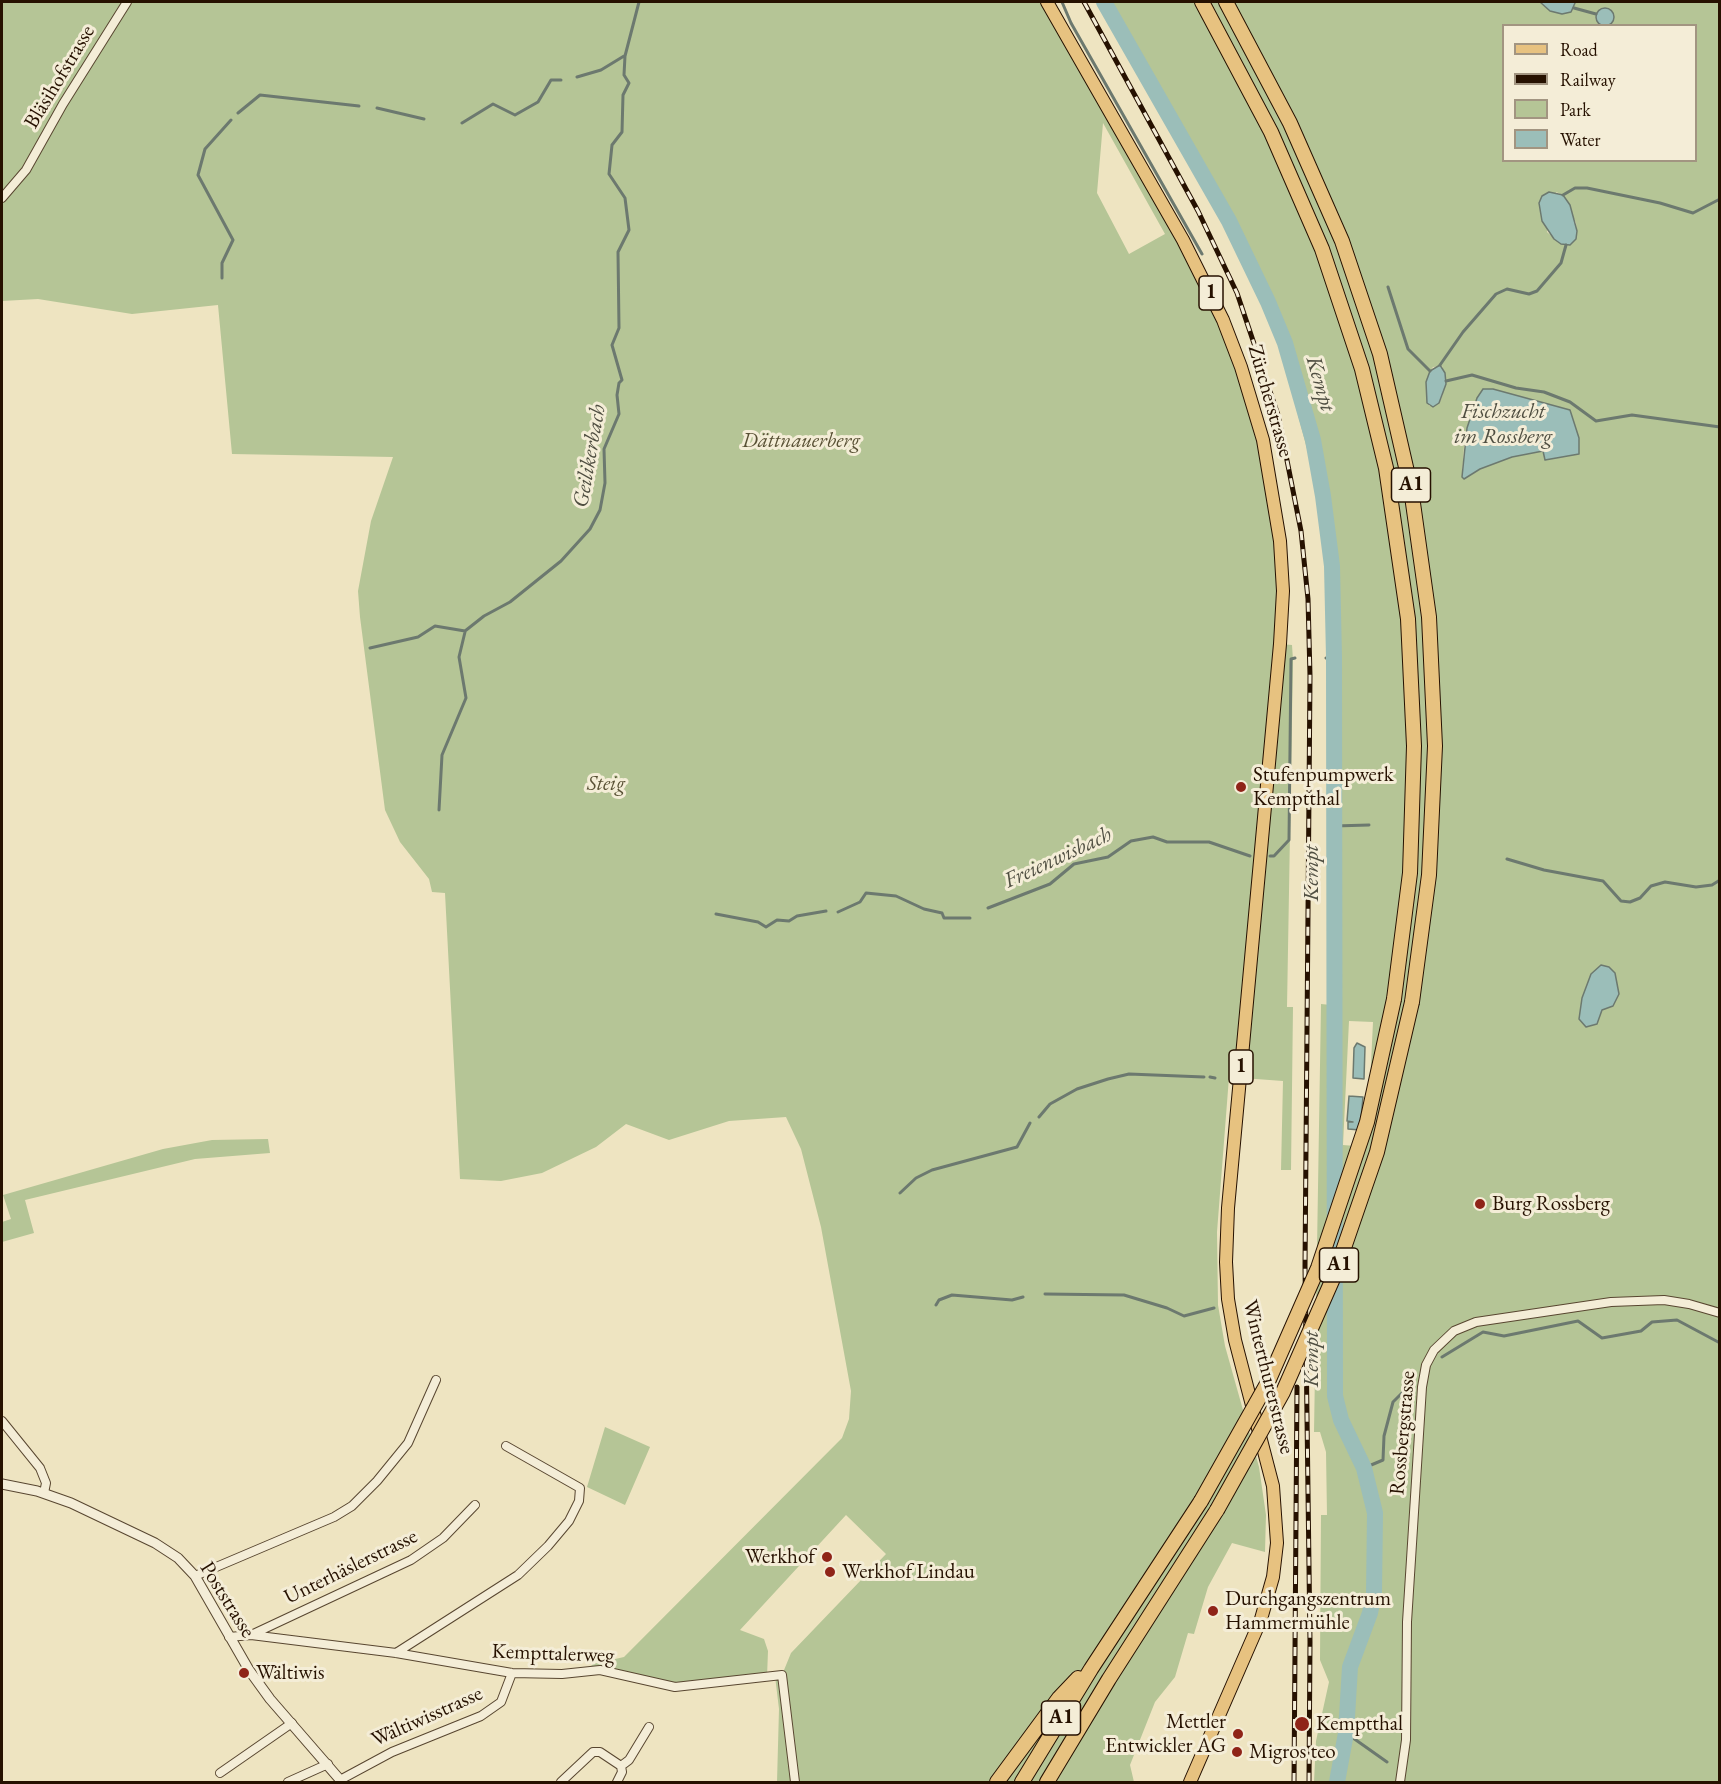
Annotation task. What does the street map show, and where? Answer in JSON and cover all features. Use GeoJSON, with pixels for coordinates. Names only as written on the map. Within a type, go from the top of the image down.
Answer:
{"type":"FeatureCollection","features":[{"type":"Feature","properties":{"kind":"highway","name":"A1"},"geometry":{"type":"LineString","coordinates":[[1022,1782],[1100,1654],[1201,1501],[1267,1384],[1322,1260],[1364,1131],[1394,999],[1411,865],[1414,746],[1408,619],[1388,476],[1362,369],[1322,249],[1267,124],[1202,2]]}},
{"type":"Feature","properties":{"kind":"highway","name":"A1"},"geometry":{"type":"LineString","coordinates":[[1047,1782],[1108,1679],[1216,1510],[1283,1392],[1338,1266],[1384,1127],[1412,1002],[1428,883],[1435,746],[1429,617],[1411,489],[1380,354],[1342,242],[1290,123],[1227,2]]}},
{"type":"Feature","properties":{"kind":"highway"},"geometry":{"type":"LineString","coordinates":[[997,1782],[1059,1698],[1100,1654]]}},
{"type":"Feature","properties":{"kind":"main road","name":"Zürcherstrasse"},"geometry":{"type":"LineString","coordinates":[[1047,2],[1207,285],[1239,362],[1263,440],[1278,515],[1282,598],[1261,857]]}},
{"type":"Feature","properties":{"kind":"main road","name":"Winterthurerstrasse"},"geometry":{"type":"LineString","coordinates":[[1190,1782],[1261,1619],[1273,1577],[1277,1543],[1274,1486],[1234,1340],[1226,1262],[1228,1208],[1261,857]]}},
{"type":"Feature","properties":{"kind":"street","name":"Bläsihofstrasse"},"geometry":{"type":"LineString","coordinates":[[2,198],[26,170],[63,104],[127,2]]}},
{"type":"Feature","properties":{"kind":"street","name":"Rossbergstrasse"},"geometry":{"type":"LineString","coordinates":[[1400,1782],[1406,1740],[1407,1622],[1422,1387],[1426,1365],[1434,1350],[1454,1331],[1476,1322],[1611,1302],[1671,1301],[1719,1313]]}},
{"type":"Feature","properties":{"kind":"street"},"geometry":{"type":"LineString","coordinates":[[195,1576],[328,1520],[352,1506],[377,1481],[408,1443],[436,1380]]}},
{"type":"Feature","properties":{"kind":"street"},"geometry":{"type":"LineString","coordinates":[[2,1421],[40,1468],[46,1483],[44,1493]]}},
{"type":"Feature","properties":{"kind":"street"},"geometry":{"type":"LineString","coordinates":[[396,1653],[518,1575],[548,1546],[566,1524],[582,1491],[575,1484],[506,1446]]}},
{"type":"Feature","properties":{"kind":"street","name":"Poststrasse"},"geometry":{"type":"LineString","coordinates":[[2,1484],[44,1493],[71,1503],[155,1543],[178,1558],[195,1576],[249,1670],[341,1781]]}},
{"type":"Feature","properties":{"kind":"street","name":"Unterhäslerstrasse"},"geometry":{"type":"LineString","coordinates":[[229,1637],[251,1635],[411,1560],[443,1538],[475,1505]]}},
{"type":"Feature","properties":{"kind":"street","name":"Kempttalerweg"},"geometry":{"type":"LineString","coordinates":[[251,1635],[396,1653],[512,1673],[562,1674],[600,1670],[675,1687],[782,1675],[795,1782]]}},
{"type":"Feature","properties":{"kind":"street","name":"Wältiwisstrasse"},"geometry":{"type":"LineString","coordinates":[[341,1781],[392,1752],[481,1716],[501,1702],[512,1673]]}},
{"type":"Feature","properties":{"kind":"street"},"geometry":{"type":"LineString","coordinates":[[220,1773],[292,1723]]}},
{"type":"Feature","properties":{"kind":"street"},"geometry":{"type":"LineString","coordinates":[[621,1766],[628,1761],[649,1727]]}},
{"type":"Feature","properties":{"kind":"street"},"geometry":{"type":"LineString","coordinates":[[561,1782],[592,1752],[600,1752],[621,1766],[622,1772],[617,1782]]}},
{"type":"Feature","properties":{"kind":"street"},"geometry":{"type":"LineString","coordinates":[[288,1782],[328,1764]]}},
{"type":"Feature","properties":{"kind":"green space","name":"Dättnauerberg"},"geometry":{"type":"Polygon","coordinates":[[[2,2],[1047,2],[1218,308],[1274,490],[1281,644],[1292,645],[1293,660],[1287,1007],[1293,1007],[1291,1170],[1281,1170],[1283,1081],[1229,1077],[1217,1232],[1218,1305],[1225,1346],[1259,1467],[1266,1515],[1265,1552],[1232,1543],[1208,1587],[1194,1634],[1188,1633],[1175,1677],[1155,1702],[1130,1765],[1134,1782],[777,1782],[779,1709],[775,1676],[782,1675],[791,1653],[886,1554],[846,1515],[740,1630],[764,1639],[768,1651],[767,1677],[675,1687],[586,1671],[593,1664],[624,1657],[842,1438],[849,1419],[851,1391],[821,1227],[801,1149],[786,1117],[729,1121],[669,1140],[626,1124],[596,1147],[542,1173],[501,1181],[460,1179],[445,893],[432,892],[429,879],[400,842],[385,810],[360,617],[358,591],[371,521],[393,457],[232,454],[218,305],[132,314],[38,299],[2,301],[2,2]],[[1103,123],[1097,193],[1129,254],[1165,234],[1103,123]]]}},
{"type":"Feature","properties":{"kind":"green space"},"geometry":{"type":"Polygon","coordinates":[[[1110,2],[1540,2],[1550,11],[1562,14],[1571,11],[1575,2],[1719,2],[1719,1782],[1314,1782],[1316,1741],[1329,1682],[1320,1660],[1321,1515],[1327,1515],[1326,1452],[1320,1432],[1314,1432],[1321,1004],[1341,1006],[1331,829],[1327,570],[1317,487],[1293,396],[1292,349],[1273,301],[1239,229],[1110,2]],[[1556,192],[1547,232],[1561,244],[1568,245],[1577,235],[1576,223],[1563,195],[1556,192]],[[1442,366],[1433,367],[1430,371],[1429,406],[1439,403],[1442,397],[1446,378],[1442,366]],[[1493,389],[1472,413],[1464,446],[1462,477],[1464,479],[1480,469],[1512,457],[1543,451],[1545,460],[1579,454],[1570,410],[1493,389]],[[1349,1021],[1343,1145],[1367,1147],[1373,1022],[1349,1021]]]}},
{"type":"Feature","properties":{"kind":"green space"},"geometry":{"type":"Polygon","coordinates":[[[268,1139],[270,1153],[195,1159],[25,1200],[34,1233],[2,1242],[2,1222],[11,1219],[3,1195],[163,1149],[212,1140],[268,1139]]]}},
{"type":"Feature","properties":{"kind":"green space"},"geometry":{"type":"Polygon","coordinates":[[[605,1427],[650,1447],[625,1505],[587,1487],[605,1427]]]}},
{"type":"Feature","properties":{"kind":"water"},"geometry":{"type":"Polygon","coordinates":[[[1540,2],[1575,3],[1571,12],[1562,14],[1550,11],[1540,2]]]}},
{"type":"Feature","properties":{"kind":"water"},"geometry":{"type":"Polygon","coordinates":[[[1605,8],[1613,14],[1613,20],[1610,24],[1600,24],[1596,17],[1599,11],[1605,8]]]}},
{"type":"Feature","properties":{"kind":"water"},"geometry":{"type":"Polygon","coordinates":[[[1549,192],[1563,195],[1570,205],[1577,231],[1576,239],[1570,245],[1561,244],[1554,239],[1542,221],[1539,203],[1542,196],[1549,192]]]}},
{"type":"Feature","properties":{"kind":"water"},"geometry":{"type":"Polygon","coordinates":[[[1440,365],[1445,373],[1446,384],[1439,403],[1433,407],[1427,403],[1426,382],[1430,371],[1440,365]]]}},
{"type":"Feature","properties":{"kind":"water","name":"Fischzucht im Rossberg"},"geometry":{"type":"Polygon","coordinates":[[[1483,389],[1493,389],[1570,410],[1579,438],[1579,454],[1545,460],[1543,451],[1512,457],[1480,469],[1464,479],[1462,477],[1467,428],[1477,398],[1483,389]]]}},
{"type":"Feature","properties":{"kind":"water"},"geometry":{"type":"Polygon","coordinates":[[[1601,965],[1609,967],[1615,973],[1619,994],[1613,1006],[1602,1010],[1597,1024],[1586,1027],[1579,1019],[1582,998],[1591,974],[1601,965]]]}},
{"type":"Feature","properties":{"kind":"water"},"geometry":{"type":"Polygon","coordinates":[[[1357,1043],[1365,1047],[1364,1079],[1353,1078],[1354,1048],[1357,1043]]]}},
{"type":"Feature","properties":{"kind":"water"},"geometry":{"type":"Polygon","coordinates":[[[1349,1096],[1363,1097],[1360,1130],[1348,1129],[1348,1122],[1353,1122],[1347,1121],[1349,1096]]]}},
{"type":"Feature","properties":{"kind":"waterway","name":"Geilikerbach"},"geometry":{"type":"LineString","coordinates":[[370,648],[418,637],[435,626],[465,631],[484,616],[510,602],[561,561],[590,529],[600,510],[605,483],[604,449],[619,414],[617,395],[619,383],[622,380],[612,345],[619,328],[618,252],[629,230],[625,198],[609,174],[612,145],[622,132],[623,95],[629,83],[624,75],[625,56],[639,2]]}},
{"type":"Feature","properties":{"kind":"waterway"},"geometry":{"type":"LineString","coordinates":[[1062,2],[1071,23],[1202,254]]}},
{"type":"Feature","properties":{"kind":"waterway","name":"Kempt"},"geometry":{"type":"LineString","coordinates":[[1104,2],[1229,221],[1268,302],[1285,343],[1313,440],[1323,496],[1332,566],[1334,657],[1335,1396],[1341,1420],[1364,1468],[1375,1513],[1374,1593],[1370,1613],[1350,1667],[1346,1733],[1337,1782]]}},
{"type":"Feature","properties":{"kind":"waterway"},"geometry":{"type":"LineString","coordinates":[[1574,8],[1596,14]]}},
{"type":"Feature","properties":{"kind":"waterway"},"geometry":{"type":"LineString","coordinates":[[577,77],[601,70],[624,56]]}},
{"type":"Feature","properties":{"kind":"waterway"},"geometry":{"type":"LineString","coordinates":[[462,123],[493,104],[515,115],[538,102],[551,80],[561,80]]}},
{"type":"Feature","properties":{"kind":"waterway"},"geometry":{"type":"LineString","coordinates":[[238,113],[260,95],[359,106]]}},
{"type":"Feature","properties":{"kind":"waterway"},"geometry":{"type":"LineString","coordinates":[[377,108],[424,119]]}},
{"type":"Feature","properties":{"kind":"waterway"},"geometry":{"type":"LineString","coordinates":[[222,278],[222,263],[233,240],[198,175],[205,149],[231,120]]}},
{"type":"Feature","properties":{"kind":"waterway"},"geometry":{"type":"LineString","coordinates":[[1563,195],[1575,188],[1587,188],[1660,203],[1693,213],[1720,199]]}},
{"type":"Feature","properties":{"kind":"waterway"},"geometry":{"type":"LineString","coordinates":[[1440,365],[1463,332],[1496,294],[1507,289],[1529,294],[1537,291],[1561,263],[1566,245]]}},
{"type":"Feature","properties":{"kind":"waterway"},"geometry":{"type":"LineString","coordinates":[[1388,287],[1408,349],[1430,371]]}},
{"type":"Feature","properties":{"kind":"waterway"},"geometry":{"type":"LineString","coordinates":[[1446,381],[1472,375],[1516,388],[1544,392],[1570,402],[1596,421],[1632,415],[1720,427]]}},
{"type":"Feature","properties":{"kind":"waterway"},"geometry":{"type":"LineString","coordinates":[[439,810],[442,755],[466,698],[459,657],[465,632]]}},
{"type":"Feature","properties":{"kind":"waterway","name":"Freienwisbach"},"geometry":{"type":"LineString","coordinates":[[1326,658],[1334,657]]}},
{"type":"Feature","properties":{"kind":"waterway","name":"Freienwisbach"},"geometry":{"type":"LineString","coordinates":[[1270,856],[1274,856],[1289,840],[1291,659],[1295,658]]}},
{"type":"Feature","properties":{"kind":"waterway"},"geometry":{"type":"LineString","coordinates":[[1334,826],[1369,825]]}},
{"type":"Feature","properties":{"kind":"waterway","name":"Freienwisbach"},"geometry":{"type":"LineString","coordinates":[[988,908],[1050,884],[1074,864],[1108,857],[1131,841],[1153,837],[1167,842],[1209,842],[1250,856]]}},
{"type":"Feature","properties":{"kind":"waterway"},"geometry":{"type":"LineString","coordinates":[[1507,859],[1544,870],[1603,881],[1621,901],[1630,902],[1640,898],[1651,886],[1665,882],[1696,887],[1712,885],[1720,880]]}},
{"type":"Feature","properties":{"kind":"waterway","name":"Freienwisbach"},"geometry":{"type":"LineString","coordinates":[[838,912],[860,902],[866,893],[896,896],[924,909],[942,913],[944,918],[970,918]]}},
{"type":"Feature","properties":{"kind":"waterway","name":"Freienwisbach"},"geometry":{"type":"LineString","coordinates":[[716,914],[758,922],[766,927],[777,920],[789,921],[797,916],[826,911]]}},
{"type":"Feature","properties":{"kind":"waterway"},"geometry":{"type":"LineString","coordinates":[[1039,1117],[1050,1104],[1077,1089],[1108,1079],[1129,1074],[1204,1077]]}},
{"type":"Feature","properties":{"kind":"waterway"},"geometry":{"type":"LineString","coordinates":[[1210,1077],[1215,1078]]}},
{"type":"Feature","properties":{"kind":"waterway"},"geometry":{"type":"LineString","coordinates":[[900,1193],[916,1178],[932,1170],[1017,1147],[1030,1123]]}},
{"type":"Feature","properties":{"kind":"waterway"},"geometry":{"type":"LineString","coordinates":[[1045,1294],[1124,1295],[1167,1308],[1184,1316],[1214,1308]]}},
{"type":"Feature","properties":{"kind":"waterway"},"geometry":{"type":"LineString","coordinates":[[936,1305],[939,1300],[952,1295],[1012,1300],[1023,1297]]}},
{"type":"Feature","properties":{"kind":"waterway"},"geometry":{"type":"LineString","coordinates":[[1442,1357],[1483,1332],[1504,1336],[1578,1321],[1602,1338],[1641,1331],[1652,1322],[1677,1320],[1720,1343]]}},
{"type":"Feature","properties":{"kind":"waterway"},"geometry":{"type":"LineString","coordinates":[[1364,1468],[1383,1460],[1384,1436],[1393,1402],[1406,1389]]}},
{"type":"Feature","properties":{"kind":"waterway"},"geometry":{"type":"LineString","coordinates":[[1346,1733],[1387,1762]]}},
{"type":"Feature","properties":{"kind":"railway"},"geometry":{"type":"LineString","coordinates":[[1084,2],[1198,211],[1237,293],[1278,415],[1301,531],[1308,599],[1310,676],[1305,1266],[1310,1642],[1309,1782]]}},
{"type":"Feature","properties":{"kind":"railway"},"geometry":{"type":"LineString","coordinates":[[1294,1782],[1297,1387]]}},
{"type":"Feature","properties":{"kind":"place","name":"Stufenpumpwerk Kemptthal"},"geometry":{"type":"Point","coordinates":[1241,787]}},
{"type":"Feature","properties":{"kind":"place","name":"Burg Rossberg"},"geometry":{"type":"Point","coordinates":[1480,1204]}},
{"type":"Feature","properties":{"kind":"place","name":"Werkhof"},"geometry":{"type":"Point","coordinates":[827,1557]}},
{"type":"Feature","properties":{"kind":"place","name":"Werkhof Lindau"},"geometry":{"type":"Point","coordinates":[830,1572]}},
{"type":"Feature","properties":{"kind":"place","name":"Durchgangszentrum Hammermühle"},"geometry":{"type":"Point","coordinates":[1213,1611]}},
{"type":"Feature","properties":{"kind":"place","name":"Wältiwis"},"geometry":{"type":"Point","coordinates":[244,1673]}},
{"type":"Feature","properties":{"kind":"place","name":"Kemptthal"},"geometry":{"type":"Point","coordinates":[1302,1724]}},
{"type":"Feature","properties":{"kind":"place","name":"Mettler Entwickler AG"},"geometry":{"type":"Point","coordinates":[1238,1734]}},
{"type":"Feature","properties":{"kind":"place","name":"Migros teo"},"geometry":{"type":"Point","coordinates":[1237,1752]}},
{"type":"Feature","properties":{"kind":"park label","name":"Steig"},"geometry":{"type":"Point","coordinates":[606,784]}}]}
